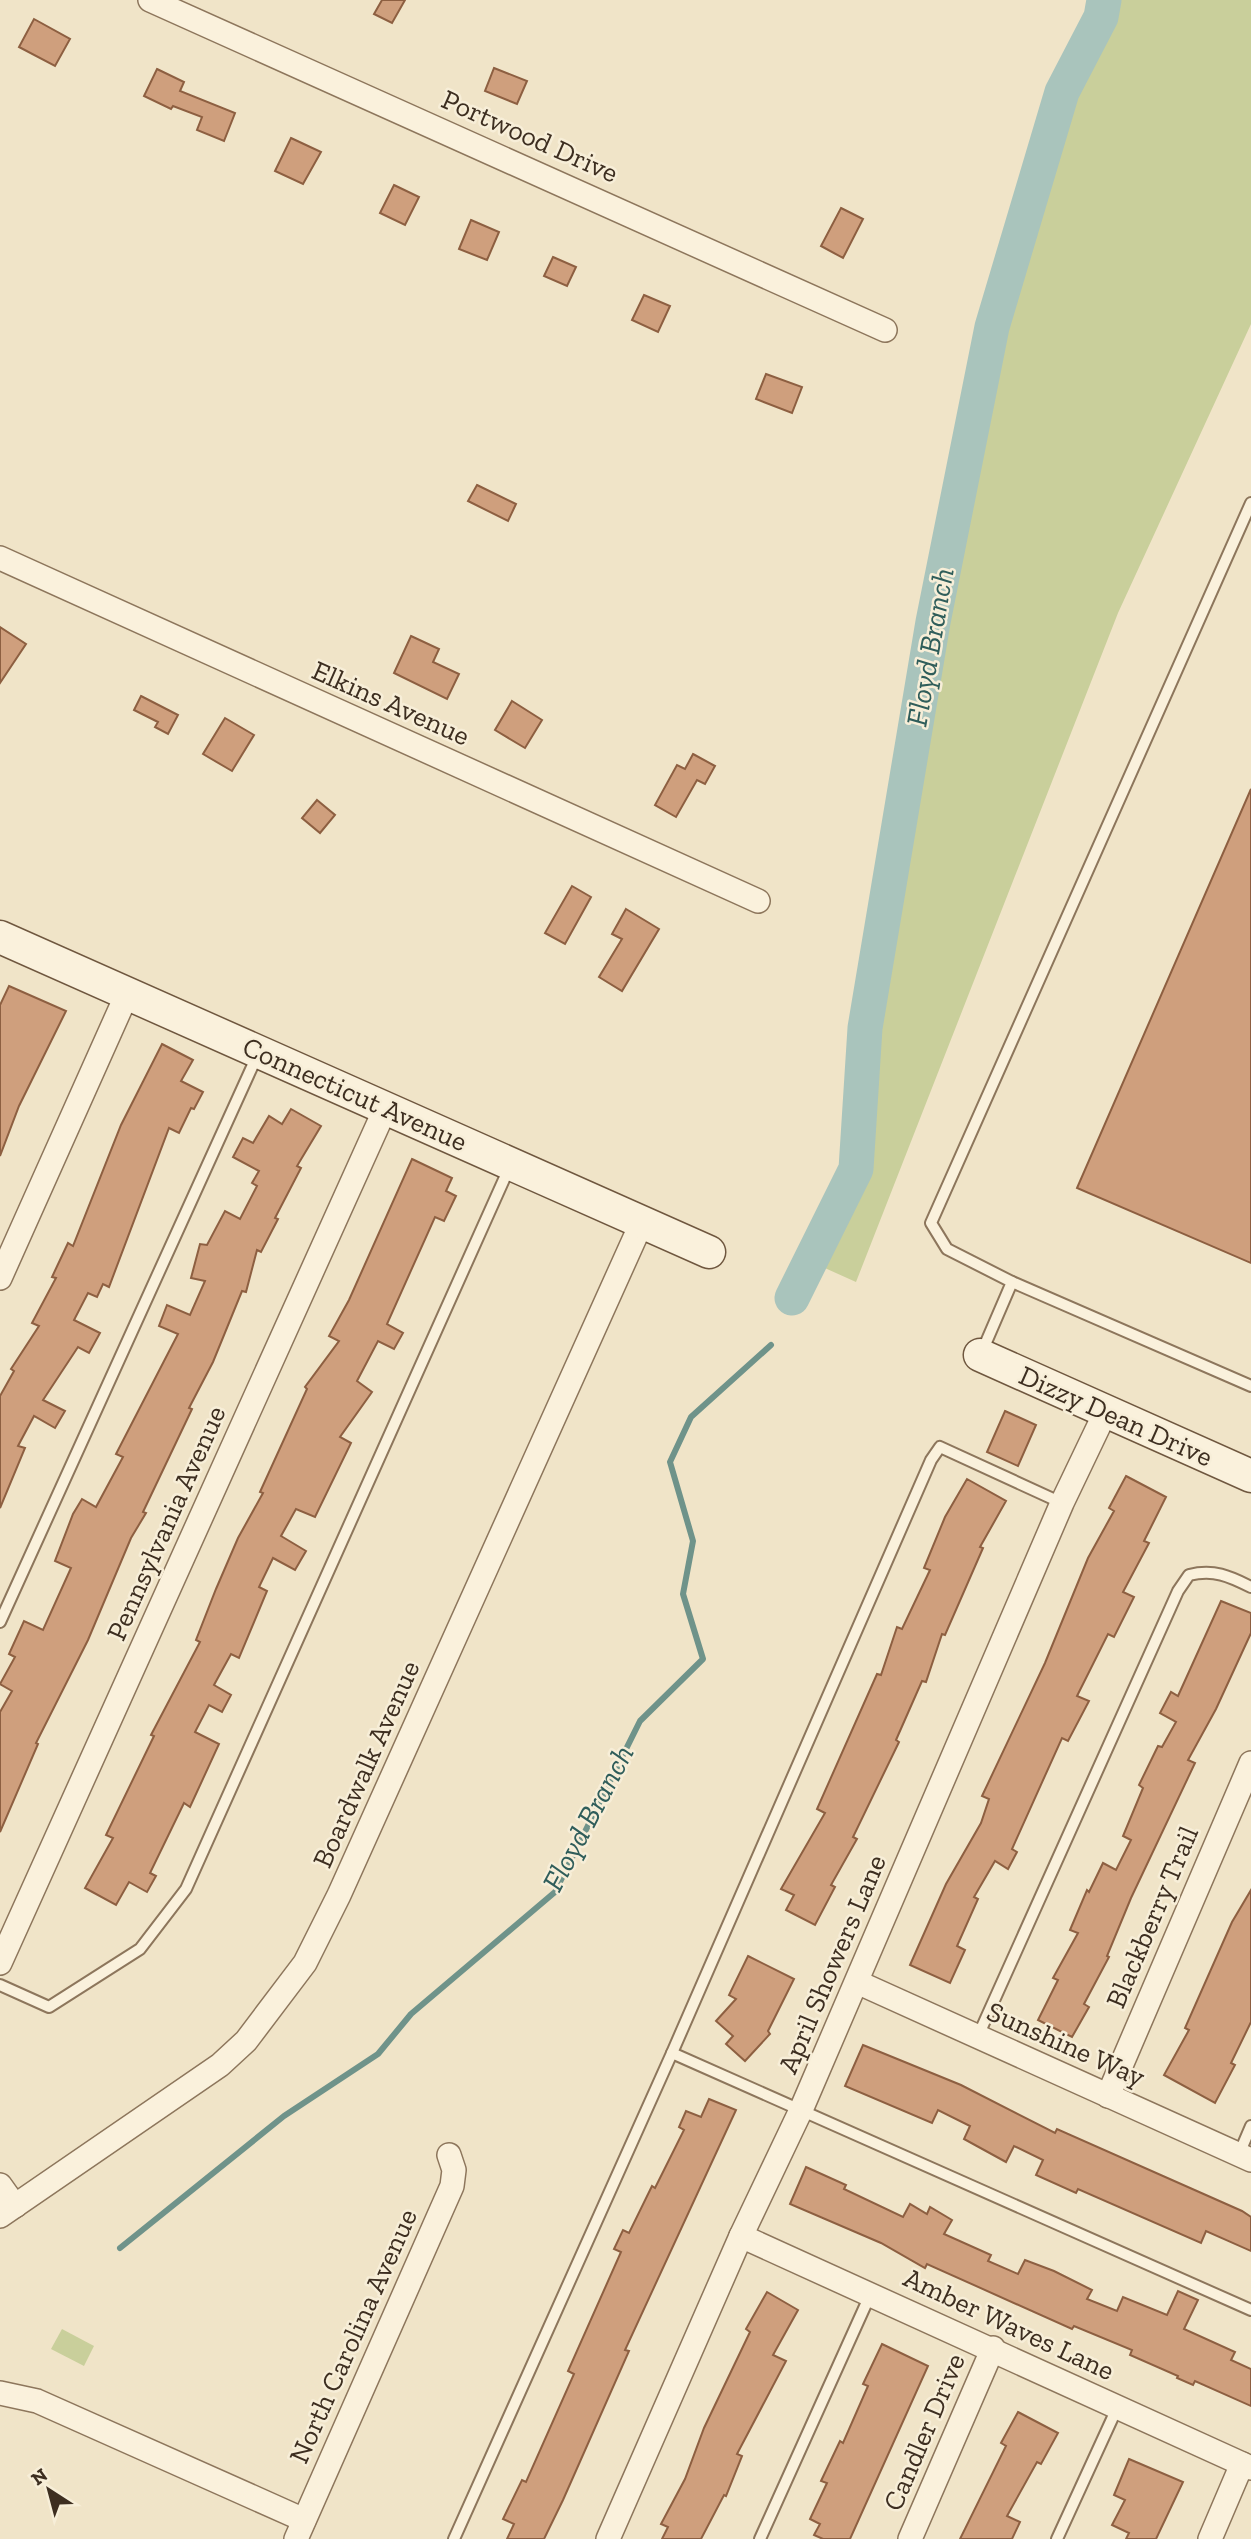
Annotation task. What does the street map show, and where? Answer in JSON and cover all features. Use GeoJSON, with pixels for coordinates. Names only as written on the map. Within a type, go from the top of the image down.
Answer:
{"type":"FeatureCollection","features":[{"type":"Feature","properties":{"kind":"street","name":"Portwood Drive"},"geometry":{"type":"LineString","coordinates":[[150,0],[885,330]]}},
{"type":"Feature","properties":{"kind":"street","name":"Elkins Avenue"},"geometry":{"type":"LineString","coordinates":[[0,558],[758,901]]}},
{"type":"Feature","properties":{"kind":"street","name":"Connecticut Avenue"},"geometry":{"type":"LineString","coordinates":[[1,940],[259,1050],[709,1252]]}},
{"type":"Feature","properties":{"kind":"street"},"geometry":{"type":"LineString","coordinates":[[0,1278],[127,994]]}},
{"type":"Feature","properties":{"kind":"street","name":"Pennsylvania Avenue"},"geometry":{"type":"LineString","coordinates":[[0,1963],[6,1935],[386,1107]]}},
{"type":"Feature","properties":{"kind":"street","name":"Boardwalk Avenue"},"geometry":{"type":"LineString","coordinates":[[8,2211],[220,2065],[267,2016],[306,1963],[345,1883],[642,1222]]}},
{"type":"Feature","properties":{"kind":"street","name":"Dizzy Dean Drive"},"geometry":{"type":"LineString","coordinates":[[980,1355],[1251,1476]]}},
{"type":"Feature","properties":{"kind":"street","name":"April Showers Lane"},"geometry":{"type":"LineString","coordinates":[[608,2539],[741,2236],[801,2110],[1062,1503],[1106,1411]]}},
{"type":"Feature","properties":{"kind":"street","name":"Blackberry Trail"},"geometry":{"type":"LineString","coordinates":[[1108,2096],[1251,1763]]}},
{"type":"Feature","properties":{"kind":"street","name":"Sunshine Way"},"geometry":{"type":"LineString","coordinates":[[857,1982],[1245,2157]]}},
{"type":"Feature","properties":{"kind":"street","name":"North Carolina Avenue"},"geometry":{"type":"LineString","coordinates":[[300,2529],[452,2186],[454,2170],[449,2155]]}},
{"type":"Feature","properties":{"kind":"street"},"geometry":{"type":"LineString","coordinates":[[0,2185],[8,2211]]}},
{"type":"Feature","properties":{"kind":"street","name":"Amber Waves Lane"},"geometry":{"type":"LineString","coordinates":[[741,2236],[993,2348],[1247,2466]]}},
{"type":"Feature","properties":{"kind":"street","name":"Candler Drive"},"geometry":{"type":"LineString","coordinates":[[910,2539],[993,2348]]}},
{"type":"Feature","properties":{"kind":"street"},"geometry":{"type":"LineString","coordinates":[[0,2393],[37,2401],[300,2529]]}},
{"type":"Feature","properties":{"kind":"street"},"geometry":{"type":"LineString","coordinates":[[1210,2539],[1247,2466]]}},
{"type":"Feature","properties":{"kind":"lane"},"geometry":{"type":"LineString","coordinates":[[1251,503],[931,1223],[947,1249],[1012,1282],[1251,1386]]}},
{"type":"Feature","properties":{"kind":"lane"},"geometry":{"type":"LineString","coordinates":[[0,1622],[259,1050]]}},
{"type":"Feature","properties":{"kind":"lane"},"geometry":{"type":"LineString","coordinates":[[0,1984],[49,2007],[64,2001],[140,1949],[186,1889],[511,1164]]}},
{"type":"Feature","properties":{"kind":"lane"},"geometry":{"type":"LineString","coordinates":[[980,1355],[1012,1282]]}},
{"type":"Feature","properties":{"kind":"lane"},"geometry":{"type":"LineString","coordinates":[[453,2539],[940,1447],[1062,1503]]}},
{"type":"Feature","properties":{"kind":"lane"},"geometry":{"type":"LineString","coordinates":[[978,2036],[1178,1591],[1189,1575],[1206,1571],[1224,1574],[1251,1587]]}},
{"type":"Feature","properties":{"kind":"lane"},"geometry":{"type":"LineString","coordinates":[[672,2053],[1251,2310]]}},
{"type":"Feature","properties":{"kind":"lane"},"geometry":{"type":"LineString","coordinates":[[1245,2157],[1251,2126]]}},
{"type":"Feature","properties":{"kind":"lane"},"geometry":{"type":"LineString","coordinates":[[760,2539],[871,2293]]}},
{"type":"Feature","properties":{"kind":"lane"},"geometry":{"type":"LineString","coordinates":[[1057,2539],[1118,2406]]}},
{"type":"Feature","properties":{"kind":"green space"},"geometry":{"type":"Polygon","coordinates":[[[1113,0],[1251,0],[1251,324],[1118,613],[856,1282],[807,1260],[848,1148],[858,1080],[861,1013],[935,644],[943,578],[967,461],[987,320],[1059,86],[1113,0]]]}},
{"type":"Feature","properties":{"kind":"green space"},"geometry":{"type":"Polygon","coordinates":[[[62,2329],[94,2346],[84,2366],[51,2349],[62,2329]]]}},
{"type":"Feature","properties":{"kind":"building"},"geometry":{"type":"Polygon","coordinates":[[[382,0],[405,0],[392,23],[374,14],[382,0]]]}},
{"type":"Feature","properties":{"kind":"building"},"geometry":{"type":"Polygon","coordinates":[[[34,19],[70,39],[55,66],[19,47],[34,19]]]}},
{"type":"Feature","properties":{"kind":"building"},"geometry":{"type":"Polygon","coordinates":[[[494,68],[527,81],[517,104],[485,91],[494,68]]]}},
{"type":"Feature","properties":{"kind":"building"},"geometry":{"type":"Polygon","coordinates":[[[157,69],[184,82],[180,91],[235,113],[224,141],[197,130],[202,117],[173,106],[171,109],[144,96],[157,69]]]}},
{"type":"Feature","properties":{"kind":"building"},"geometry":{"type":"Polygon","coordinates":[[[291,138],[321,152],[303,184],[275,171],[291,138]]]}},
{"type":"Feature","properties":{"kind":"building"},"geometry":{"type":"Polygon","coordinates":[[[394,185],[419,197],[405,225],[380,213],[394,185]]]}},
{"type":"Feature","properties":{"kind":"building"},"geometry":{"type":"Polygon","coordinates":[[[841,208],[863,219],[843,258],[821,246],[841,208]]]}},
{"type":"Feature","properties":{"kind":"building"},"geometry":{"type":"Polygon","coordinates":[[[471,220],[499,232],[487,260],[459,249],[471,220]]]}},
{"type":"Feature","properties":{"kind":"building"},"geometry":{"type":"Polygon","coordinates":[[[553,257],[576,267],[567,286],[544,276],[553,257]]]}},
{"type":"Feature","properties":{"kind":"building"},"geometry":{"type":"Polygon","coordinates":[[[644,295],[670,306],[658,332],[632,320],[644,295]]]}},
{"type":"Feature","properties":{"kind":"building"},"geometry":{"type":"Polygon","coordinates":[[[766,374],[802,387],[792,413],[756,399],[766,374]]]}},
{"type":"Feature","properties":{"kind":"building"},"geometry":{"type":"Polygon","coordinates":[[[477,485],[516,504],[508,521],[468,501],[477,485]]]}},
{"type":"Feature","properties":{"kind":"building"},"geometry":{"type":"Polygon","coordinates":[[[0,627],[26,644],[0,683],[0,627]]]}},
{"type":"Feature","properties":{"kind":"building"},"geometry":{"type":"Polygon","coordinates":[[[411,636],[439,649],[433,662],[459,674],[447,699],[394,673],[411,636]]]}},
{"type":"Feature","properties":{"kind":"building"},"geometry":{"type":"Polygon","coordinates":[[[141,696],[178,715],[168,734],[155,727],[158,722],[134,710],[141,696]]]}},
{"type":"Feature","properties":{"kind":"building"},"geometry":{"type":"Polygon","coordinates":[[[512,701],[542,720],[525,748],[495,730],[512,701]]]}},
{"type":"Feature","properties":{"kind":"building"},"geometry":{"type":"Polygon","coordinates":[[[225,718],[254,735],[232,771],[203,754],[225,718]]]}},
{"type":"Feature","properties":{"kind":"building"},"geometry":{"type":"Polygon","coordinates":[[[693,754],[715,766],[705,784],[697,780],[676,817],[655,805],[677,765],[685,769],[693,754]]]}},
{"type":"Feature","properties":{"kind":"building"},"geometry":{"type":"Polygon","coordinates":[[[1251,789],[1251,1263],[1077,1188],[1251,789]]]}},
{"type":"Feature","properties":{"kind":"building"},"geometry":{"type":"Polygon","coordinates":[[[317,800],[335,815],[320,833],[302,818],[317,800]]]}},
{"type":"Feature","properties":{"kind":"building"},"geometry":{"type":"Polygon","coordinates":[[[572,886],[591,897],[565,944],[545,933],[572,886]]]}},
{"type":"Feature","properties":{"kind":"building"},"geometry":{"type":"Polygon","coordinates":[[[626,909],[659,929],[622,991],[599,977],[622,939],[612,934],[626,909]]]}},
{"type":"Feature","properties":{"kind":"building"},"geometry":{"type":"Polygon","coordinates":[[[9,986],[66,1011],[19,1106],[0,1156],[0,1005],[9,986]]]}},
{"type":"Feature","properties":{"kind":"building"},"geometry":{"type":"Polygon","coordinates":[[[162,1044],[193,1060],[181,1081],[203,1092],[194,1109],[191,1108],[179,1133],[169,1128],[109,1287],[103,1284],[97,1297],[88,1293],[74,1320],[100,1333],[89,1353],[78,1347],[43,1400],[65,1411],[55,1428],[34,1416],[18,1446],[25,1448],[0,1508],[0,1396],[14,1371],[11,1369],[39,1326],[32,1323],[56,1278],[52,1277],[68,1243],[73,1246],[121,1125],[162,1044]]]}},
{"type":"Feature","properties":{"kind":"building"},"geometry":{"type":"Polygon","coordinates":[[[291,1109],[321,1126],[297,1166],[301,1168],[261,1252],[257,1250],[246,1292],[242,1291],[213,1362],[189,1408],[192,1409],[143,1512],[146,1513],[131,1538],[88,1640],[36,1743],[38,1744],[0,1832],[0,1712],[12,1691],[0,1684],[15,1657],[9,1654],[24,1621],[43,1630],[71,1568],[55,1561],[73,1514],[82,1499],[96,1507],[123,1457],[116,1454],[178,1334],[159,1326],[167,1305],[190,1315],[205,1281],[191,1278],[200,1244],[207,1245],[225,1211],[240,1219],[257,1186],[252,1183],[259,1171],[233,1157],[243,1138],[253,1143],[269,1116],[282,1124],[291,1109]]]}},
{"type":"Feature","properties":{"kind":"building"},"geometry":{"type":"Polygon","coordinates":[[[412,1159],[452,1178],[446,1191],[456,1196],[444,1221],[435,1217],[387,1324],[403,1333],[394,1349],[378,1341],[357,1381],[372,1392],[340,1437],[351,1443],[315,1517],[296,1509],[281,1536],[306,1551],[295,1570],[273,1558],[259,1587],[267,1591],[239,1658],[231,1654],[214,1685],[231,1695],[222,1712],[209,1705],[195,1732],[219,1744],[190,1807],[184,1803],[150,1873],[156,1876],[147,1892],[129,1882],[116,1905],[85,1888],[113,1838],[106,1835],[154,1736],[151,1735],[200,1642],[196,1640],[216,1589],[238,1538],[263,1493],[260,1492],[307,1389],[305,1387],[339,1341],[329,1336],[349,1300],[412,1159]]]}},
{"type":"Feature","properties":{"kind":"building"},"geometry":{"type":"Polygon","coordinates":[[[1005,1411],[1036,1425],[1018,1466],[987,1452],[1005,1411]]]}},
{"type":"Feature","properties":{"kind":"building"},"geometry":{"type":"Polygon","coordinates":[[[1126,1476],[1166,1497],[1144,1541],[1149,1543],[1123,1592],[1134,1597],[1114,1637],[1108,1634],[1077,1696],[1089,1701],[1068,1741],[1062,1738],[1012,1849],[1017,1852],[1008,1869],[995,1861],[974,1897],[978,1899],[957,1946],[965,1950],[950,1983],[910,1965],[946,1884],[981,1823],[989,1799],[982,1796],[1045,1663],[1088,1558],[1114,1511],[1109,1508],[1126,1476]]]}},
{"type":"Feature","properties":{"kind":"building"},"geometry":{"type":"Polygon","coordinates":[[[967,1479],[1006,1501],[980,1547],[983,1548],[945,1635],[942,1634],[926,1682],[922,1681],[896,1740],[899,1742],[853,1837],[857,1839],[831,1885],[835,1887],[815,1925],[786,1910],[794,1895],[781,1889],[825,1813],[817,1809],[877,1674],[881,1675],[897,1627],[902,1629],[930,1570],[924,1568],[945,1517],[967,1479]]]}},
{"type":"Feature","properties":{"kind":"building"},"geometry":{"type":"Polygon","coordinates":[[[1221,1601],[1251,1613],[1251,1633],[1216,1709],[1188,1760],[1195,1763],[1131,1898],[1107,1956],[1109,1957],[1084,2004],[1089,2007],[1072,2037],[1038,2020],[1058,1980],[1053,1978],[1078,1933],[1070,1930],[1087,1890],[1089,1892],[1103,1863],[1116,1870],[1131,1840],[1123,1836],[1143,1788],[1139,1785],[1158,1746],[1162,1747],[1176,1722],[1160,1713],[1171,1692],[1178,1696],[1221,1601]]]}},
{"type":"Feature","properties":{"kind":"building"},"geometry":{"type":"Polygon","coordinates":[[[1251,1890],[1251,2022],[1231,2063],[1235,2065],[1215,2103],[1164,2075],[1189,2030],[1185,2028],[1232,1922],[1251,1890]]]}},
{"type":"Feature","properties":{"kind":"building"},"geometry":{"type":"Polygon","coordinates":[[[748,1956],[794,1979],[768,2031],[770,2034],[745,2061],[726,2044],[733,2036],[716,2021],[736,1999],[729,1995],[748,1956]]]}},
{"type":"Feature","properties":{"kind":"building"},"geometry":{"type":"Polygon","coordinates":[[[863,2045],[961,2085],[1055,2133],[1057,2129],[1242,2211],[1251,2217],[1251,2251],[1206,2231],[1201,2243],[1078,2189],[1076,2193],[1036,2175],[1043,2160],[1014,2146],[1006,2162],[964,2139],[970,2126],[938,2110],[932,2123],[845,2086],[863,2045]]]}},
{"type":"Feature","properties":{"kind":"building"},"geometry":{"type":"Polygon","coordinates":[[[709,2099],[736,2110],[625,2350],[629,2351],[563,2500],[544,2539],[507,2539],[514,2524],[503,2519],[522,2480],[526,2482],[574,2374],[568,2371],[621,2252],[614,2249],[623,2230],[629,2233],[652,2186],[655,2188],[684,2130],[679,2127],[686,2111],[701,2117],[709,2099]]]}},
{"type":"Feature","properties":{"kind":"building"},"geometry":{"type":"Polygon","coordinates":[[[806,2167],[846,2185],[844,2189],[903,2217],[910,2204],[927,2214],[930,2207],[952,2220],[944,2234],[991,2255],[988,2261],[1018,2274],[1025,2260],[1054,2271],[1092,2290],[1087,2299],[1117,2311],[1123,2297],[1167,2315],[1178,2291],[1198,2300],[1184,2329],[1235,2352],[1231,2360],[1251,2369],[1251,2406],[1195,2381],[1193,2385],[1177,2378],[1178,2376],[1130,2355],[1132,2350],[1074,2326],[1072,2329],[927,2264],[925,2268],[881,2243],[790,2204],[806,2167]]]}},
{"type":"Feature","properties":{"kind":"building"},"geometry":{"type":"Polygon","coordinates":[[[767,2292],[798,2310],[773,2355],[786,2361],[737,2454],[742,2456],[726,2496],[724,2495],[701,2539],[662,2539],[668,2527],[661,2524],[685,2479],[704,2428],[750,2332],[746,2329],[767,2292]]]}},
{"type":"Feature","properties":{"kind":"building"},"geometry":{"type":"Polygon","coordinates":[[[882,2344],[928,2366],[850,2539],[823,2539],[814,2535],[820,2524],[810,2519],[827,2483],[821,2481],[840,2441],[843,2443],[868,2386],[863,2384],[882,2344]]]}},
{"type":"Feature","properties":{"kind":"building"},"geometry":{"type":"Polygon","coordinates":[[[1018,2412],[1058,2433],[1041,2464],[1037,2462],[1007,2516],[1020,2522],[1012,2539],[960,2539],[1006,2446],[1001,2443],[1018,2412]]]}},
{"type":"Feature","properties":{"kind":"building"},"geometry":{"type":"Polygon","coordinates":[[[1129,2459],[1183,2482],[1156,2539],[1126,2539],[1129,2533],[1112,2525],[1125,2500],[1114,2495],[1129,2459]]]}},
{"type":"Feature","properties":{"kind":"waterway","name":"Floyd Branch"},"geometry":{"type":"LineString","coordinates":[[792,1298],[856,1169],[865,1028],[933,622],[992,327],[1062,92],[1101,17],[1104,0]]}},
{"type":"Feature","properties":{"kind":"waterway","name":"Floyd Branch"},"geometry":{"type":"LineString","coordinates":[[120,2248],[284,2116],[378,2054],[411,2014],[555,1892],[640,1721],[703,1659],[683,1594],[693,1541],[670,1462],[691,1417],[771,1345]]}}]}
